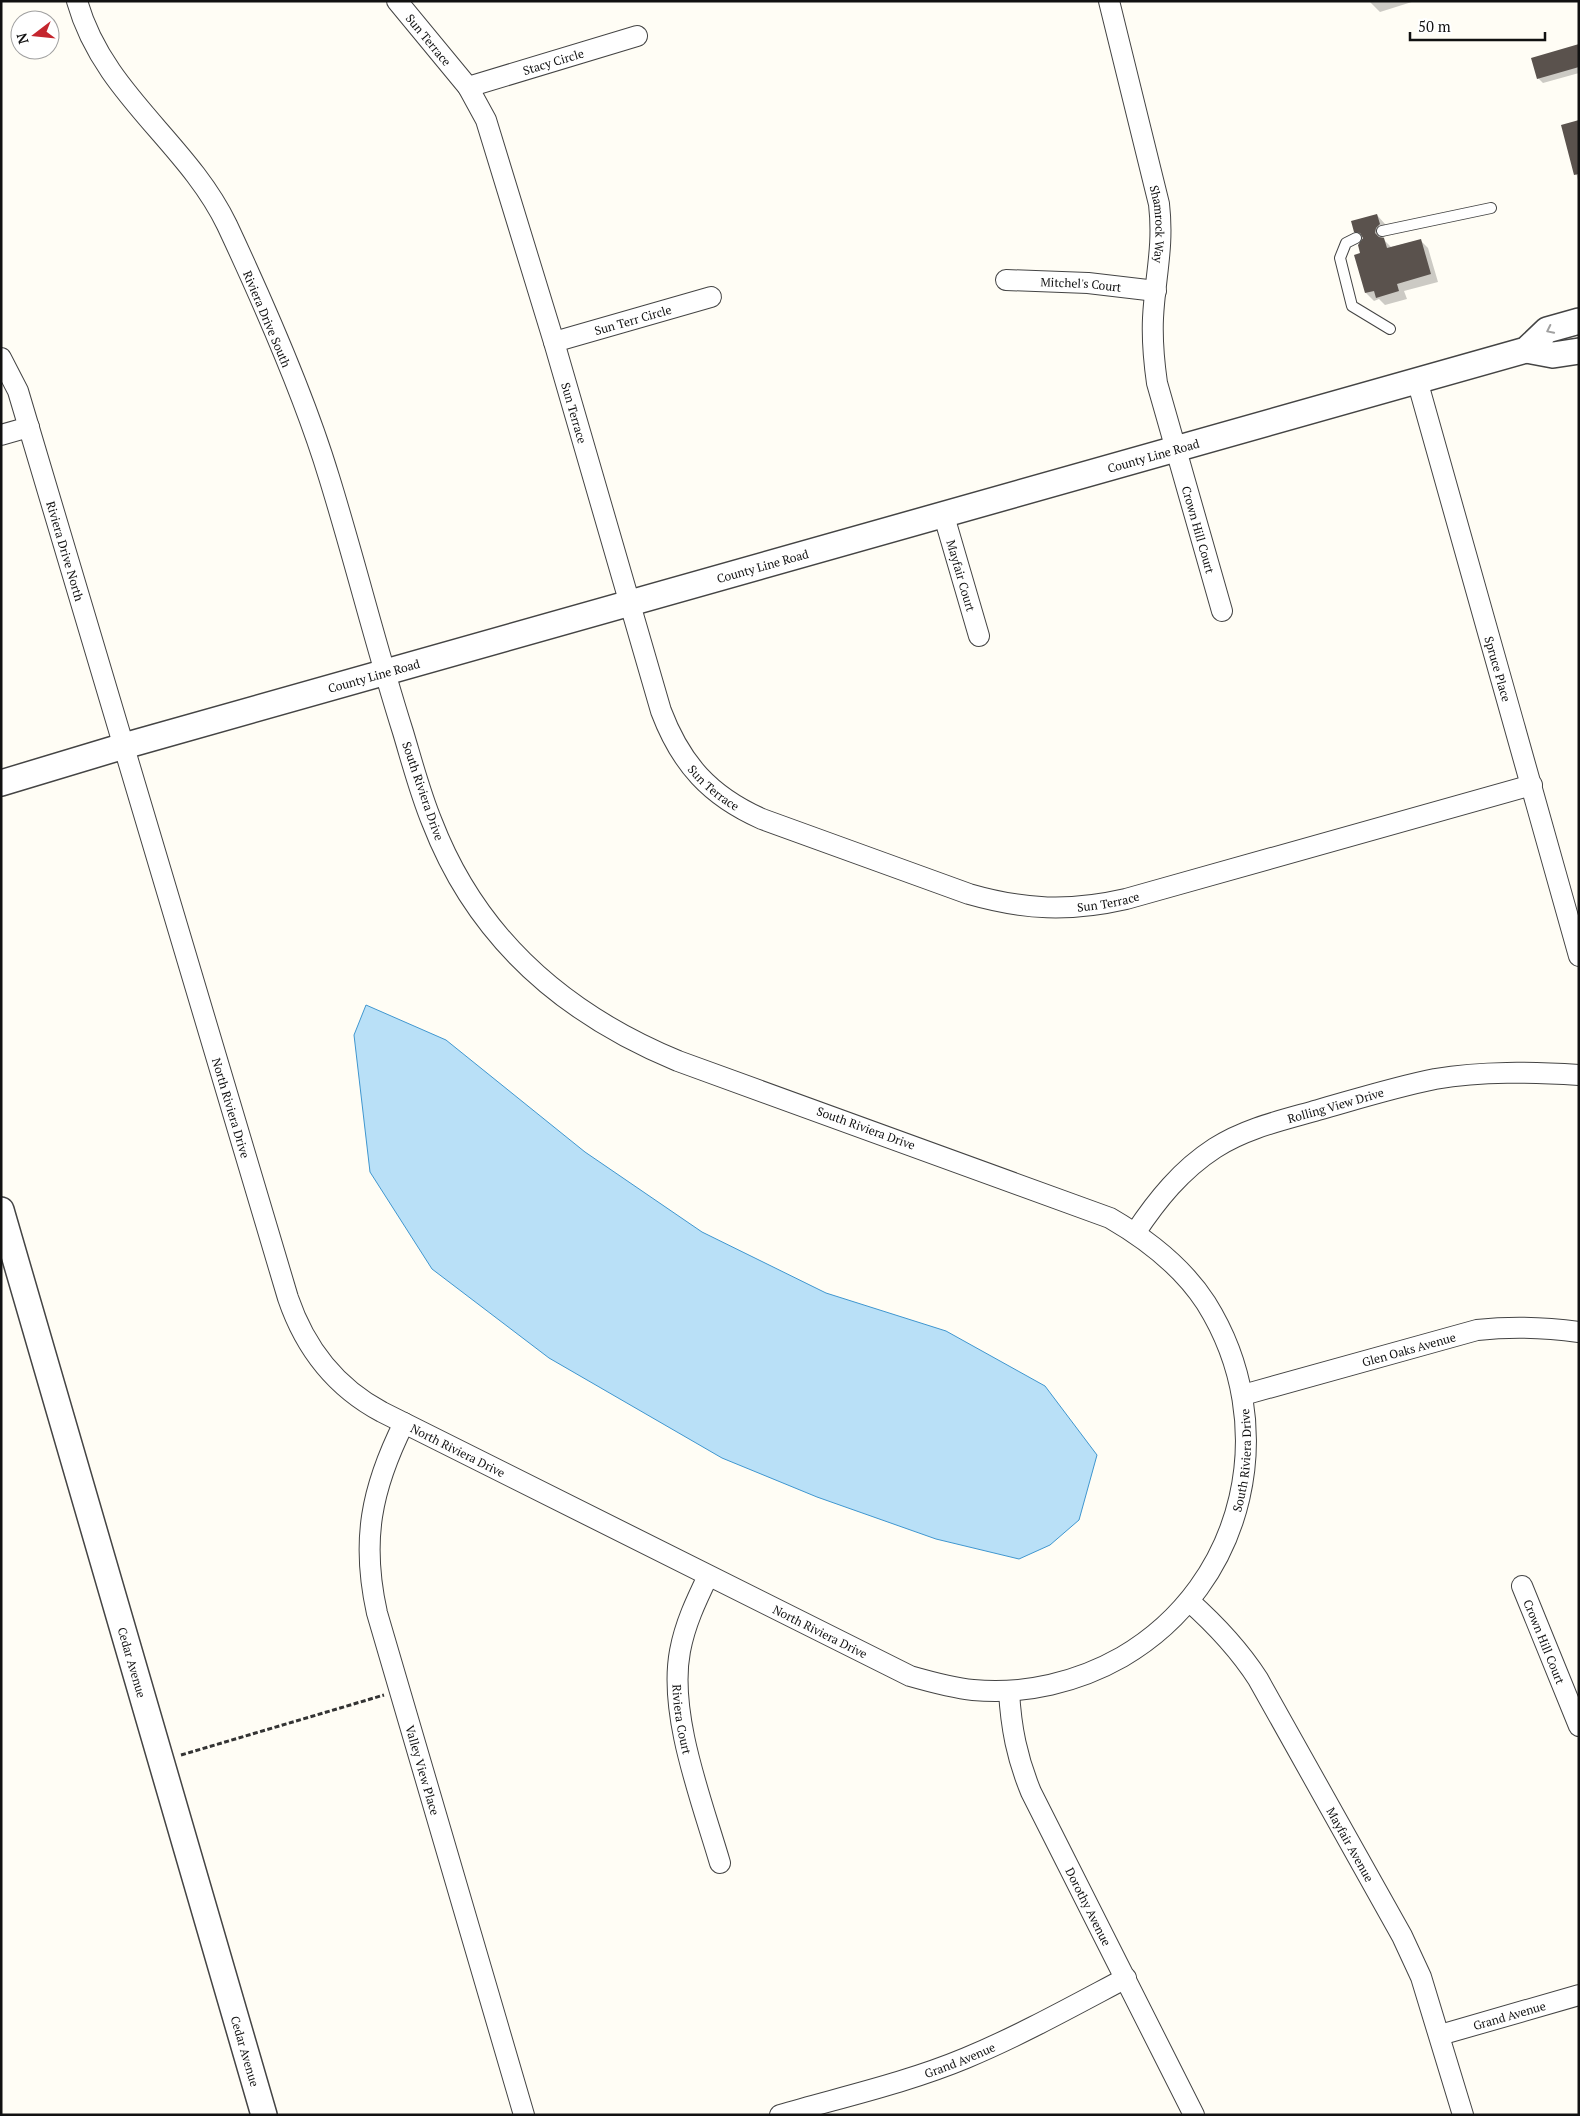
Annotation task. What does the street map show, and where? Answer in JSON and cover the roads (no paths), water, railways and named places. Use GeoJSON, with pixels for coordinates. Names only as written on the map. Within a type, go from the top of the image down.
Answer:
{"type":"FeatureCollection","features":[{"type":"Feature","properties":{"kind":"street","name":"Riviera Drive South"},"geometry":{"type":"LineString","coordinates":[[77,1],[97,52],[113,76],[197,178],[225,222],[273,329],[315,434],[384,673]]}},
{"type":"Feature","properties":{"kind":"street","name":"Sun Terrace"},"geometry":{"type":"LineString","coordinates":[[397,1],[468,87],[478,103],[497,151],[670,734],[684,758],[700,778],[720,796],[762,819],[969,894],[1003,904],[1069,909],[1102,905],[1532,785]]}},
{"type":"Feature","properties":{"kind":"street","name":"Shamrock Way"},"geometry":{"type":"LineString","coordinates":[[1109,1],[1159,204],[1162,231],[1153,317],[1154,364],[1157,384],[1174,449]]}},
{"type":"Feature","properties":{"kind":"street","name":"Stacy Circle"},"geometry":{"type":"LineString","coordinates":[[468,87],[637,36]]}},
{"type":"Feature","properties":{"kind":"street","name":"Mitchel's Court"},"geometry":{"type":"LineString","coordinates":[[1006,280],[1088,283],[1156,291]]}},
{"type":"Feature","properties":{"kind":"street","name":"Sun Terr Circle"},"geometry":{"type":"LineString","coordinates":[[554,342],[711,297]]}},
{"type":"Feature","properties":{"kind":"street"},"geometry":{"type":"LineString","coordinates":[[1526,350],[1547,330],[1579,320]]}},
{"type":"Feature","properties":{"kind":"street","name":"County Line Road"},"geometry":{"type":"LineString","coordinates":[[1,783],[124,746],[944,516],[1526,350]]}},
{"type":"Feature","properties":{"kind":"street"},"geometry":{"type":"LineString","coordinates":[[1526,350],[1553,356],[1578,353]]}},
{"type":"Feature","properties":{"kind":"street","name":"Riviera Drive North"},"geometry":{"type":"LineString","coordinates":[[1,358],[18,391],[124,746]]}},
{"type":"Feature","properties":{"kind":"street","name":"Spruce Place"},"geometry":{"type":"LineString","coordinates":[[1417,380],[1579,956]]}},
{"type":"Feature","properties":{"kind":"street"},"geometry":{"type":"LineString","coordinates":[[1,435],[29,427]]}},
{"type":"Feature","properties":{"kind":"street","name":"Crown Hill Court"},"geometry":{"type":"LineString","coordinates":[[1174,449],[1222,611]]}},
{"type":"Feature","properties":{"kind":"street","name":"Mayfair Court"},"geometry":{"type":"LineString","coordinates":[[944,516],[978,636]]}},
{"type":"Feature","properties":{"kind":"street","name":"South Riviera Drive"},"geometry":{"type":"LineString","coordinates":[[384,673],[432,822],[450,862],[472,899],[497,934],[526,966],[559,994],[594,1020],[638,1044],[670,1058],[1082,1206],[1135,1232],[1161,1252],[1184,1275],[1205,1302],[1228,1347],[1242,1395],[1246,1454],[1242,1488],[1235,1518],[1222,1550],[1207,1577],[1188,1602]]}},
{"type":"Feature","properties":{"kind":"street","name":"North Riviera Drive"},"geometry":{"type":"LineString","coordinates":[[124,746],[296,1322],[310,1348],[327,1370],[346,1388],[369,1406],[708,1576],[910,1676],[941,1685],[974,1690],[1009,1691],[1040,1688],[1074,1679],[1107,1666],[1137,1648],[1168,1624],[1188,1602]]}},
{"type":"Feature","properties":{"kind":"street","name":"Rolling View Drive"},"geometry":{"type":"LineString","coordinates":[[1135,1232],[1167,1189],[1190,1167],[1216,1148],[1244,1133],[1266,1125],[1384,1091],[1436,1079],[1483,1073],[1531,1072],[1579,1075]]}},
{"type":"Feature","properties":{"kind":"street","name":"Cedar Avenue"},"geometry":{"type":"LineString","coordinates":[[1,1210],[264,2115]]}},
{"type":"Feature","properties":{"kind":"street","name":"Glen Oaks Avenue"},"geometry":{"type":"LineString","coordinates":[[1242,1395],[1478,1330],[1521,1326],[1579,1332]]}},
{"type":"Feature","properties":{"kind":"street","name":"Valley View Place"},"geometry":{"type":"LineString","coordinates":[[404,1424],[385,1462],[370,1518],[368,1550],[371,1583],[400,1690],[524,2115]]}},
{"type":"Feature","properties":{"kind":"street","name":"Riviera Court"},"geometry":{"type":"LineString","coordinates":[[708,1576],[686,1624],[680,1652],[677,1681],[678,1710],[720,1863]]}},
{"type":"Feature","properties":{"kind":"street","name":"Crown Hill Court"},"geometry":{"type":"LineString","coordinates":[[1522,1586],[1579,1726]]}},
{"type":"Feature","properties":{"kind":"street","name":"Mayfair Avenue"},"geometry":{"type":"LineString","coordinates":[[1188,1602],[1224,1633],[1243,1655],[1402,1936],[1421,1977],[1463,2115]]}},
{"type":"Feature","properties":{"kind":"street","name":"Dorothy Avenue"},"geometry":{"type":"LineString","coordinates":[[1009,1691],[1013,1739],[1020,1766],[1031,1792],[1194,2115]]}},
{"type":"Feature","properties":{"kind":"street","name":"Grand Avenue"},"geometry":{"type":"LineString","coordinates":[[780,2115],[827,2108],[965,2058],[1013,2036],[1126,1978]]}},
{"type":"Feature","properties":{"kind":"street","name":"Grand Avenue"},"geometry":{"type":"LineString","coordinates":[[1440,2035],[1579,1995]]}},
{"type":"Feature","properties":{"kind":"lane"},"geometry":{"type":"LineString","coordinates":[[1382,231],[1490,208]]}},
{"type":"Feature","properties":{"kind":"lane"},"geometry":{"type":"LineString","coordinates":[[1356,238],[1346,243],[1340,258],[1352,306],[1390,329]]}},
{"type":"Feature","properties":{"kind":"water"},"geometry":{"type":"Polygon","coordinates":[[[366,1005],[446,1040],[585,1152],[702,1232],[826,1293],[946,1331],[1045,1386],[1097,1455],[1079,1520],[1050,1545],[1019,1559],[936,1539],[817,1497],[722,1458],[549,1358],[432,1269],[370,1172],[354,1035],[366,1005]]]}}]}
